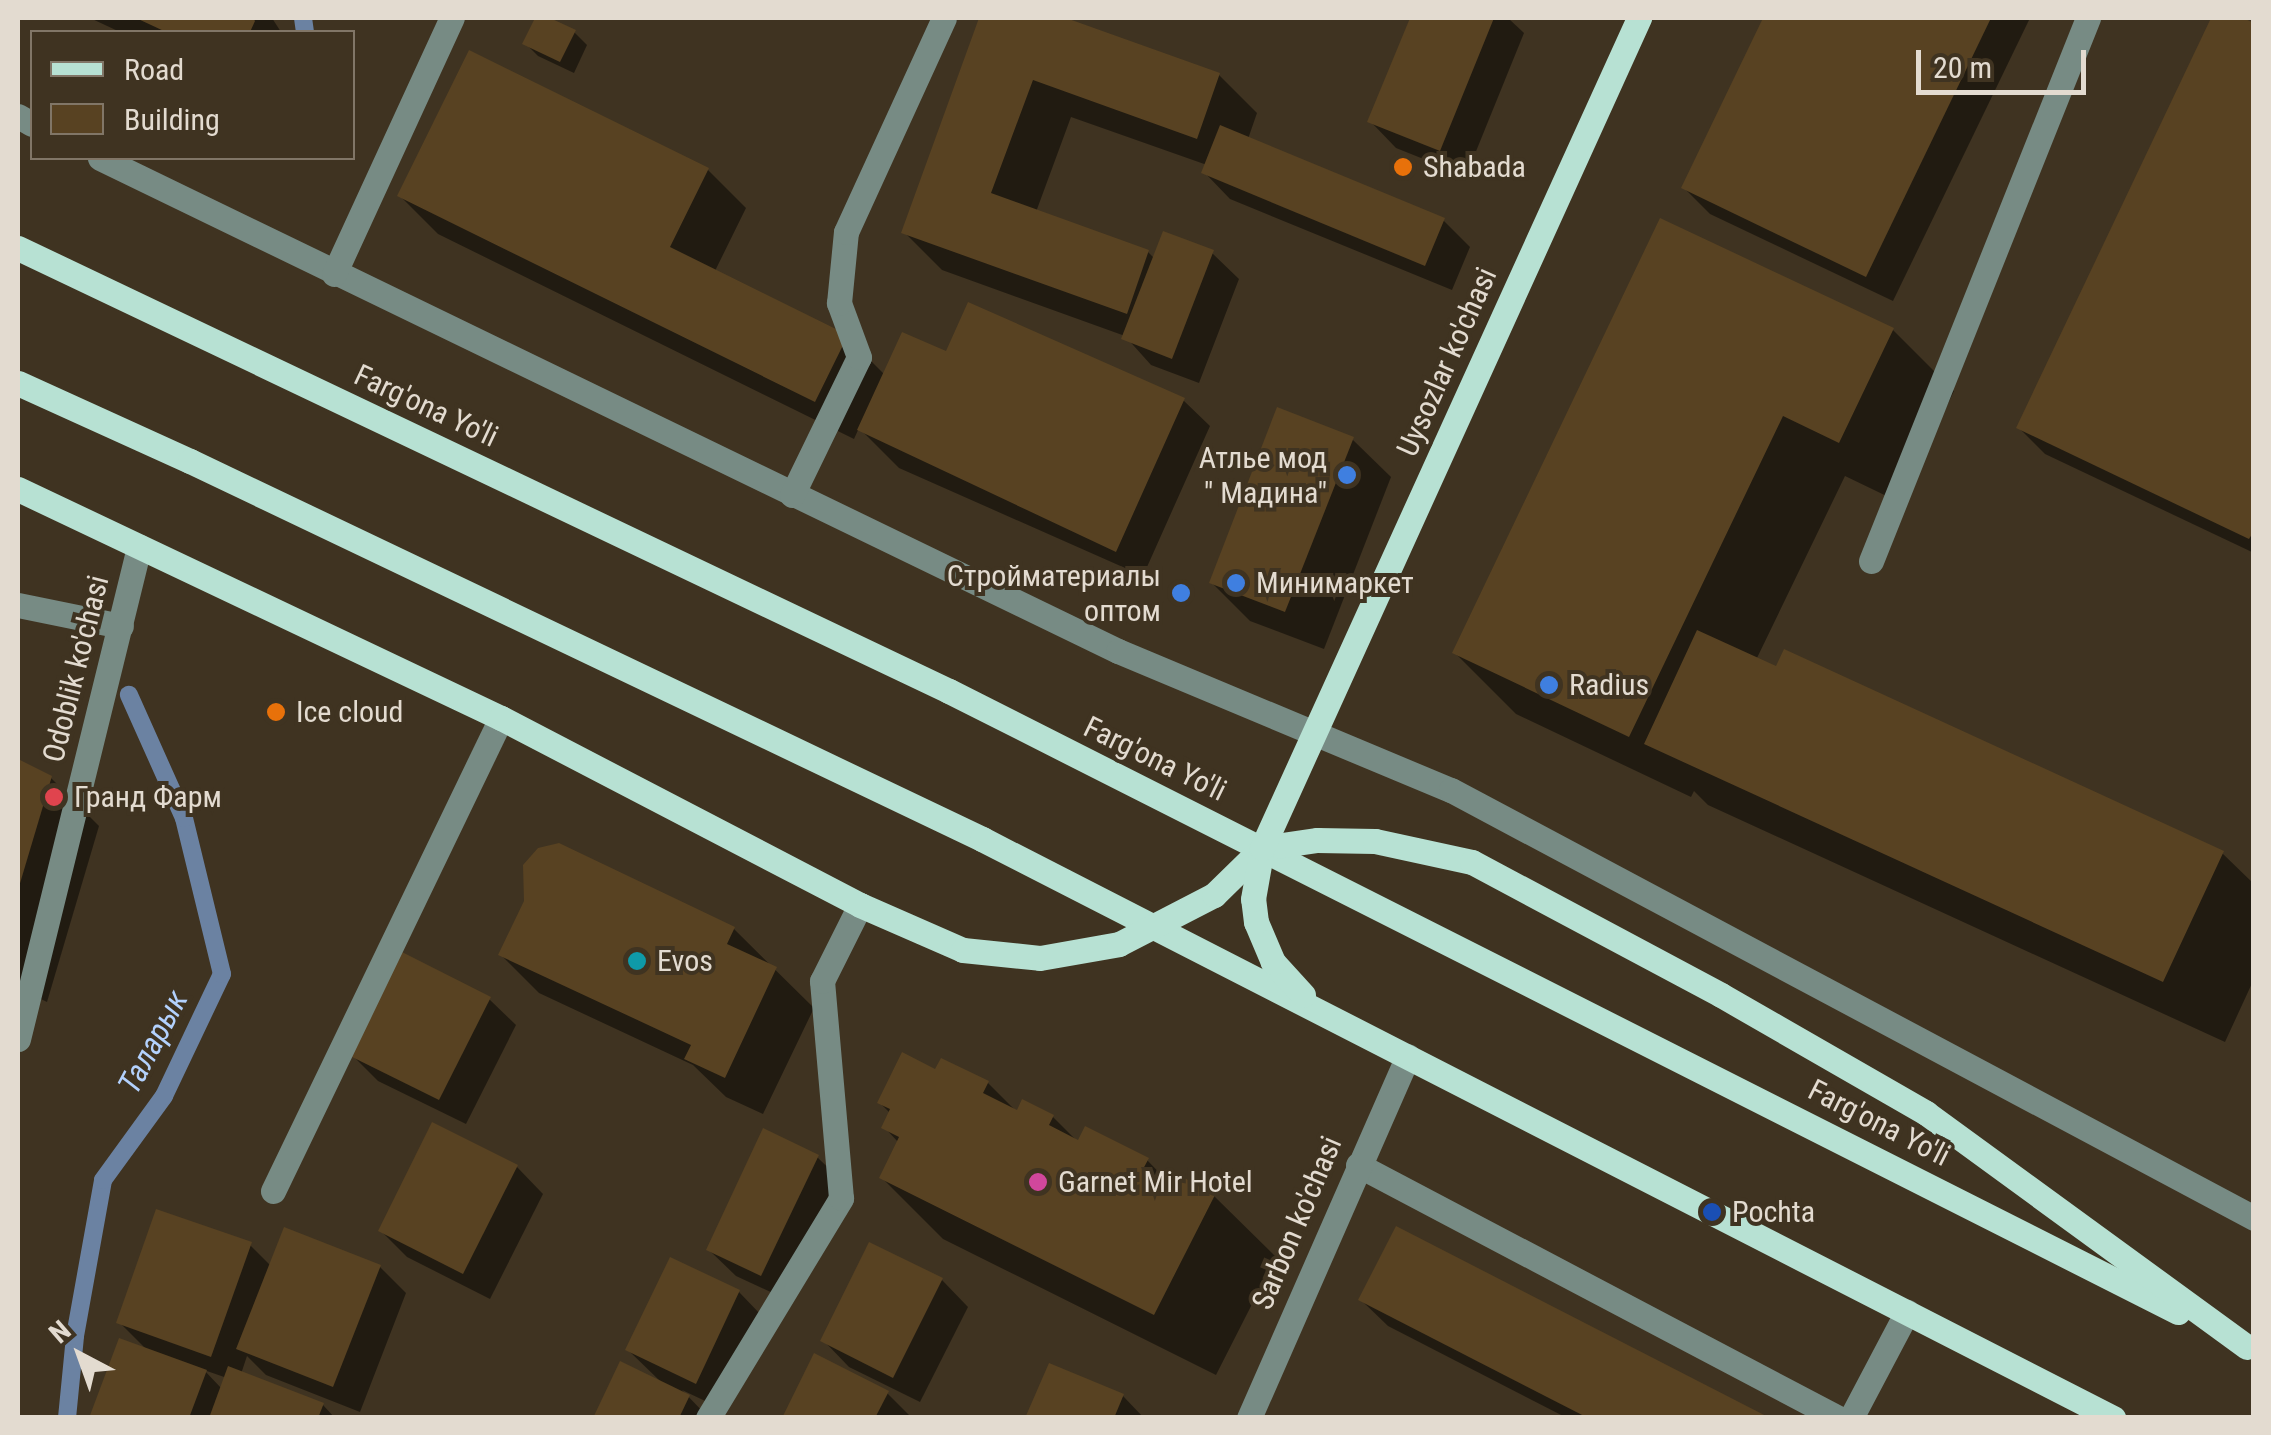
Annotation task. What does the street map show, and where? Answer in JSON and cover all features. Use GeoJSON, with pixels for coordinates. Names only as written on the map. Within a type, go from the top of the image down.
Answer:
{"type":"FeatureCollection","features":[{"type":"Feature","properties":{"kind":"main road","name":"Uysozlar ko'chasi"},"geometry":{"type":"LineString","coordinates":[[1262,848],[1639,18]]}},
{"type":"Feature","properties":{"kind":"main road"},"geometry":{"type":"LineString","coordinates":[[18,229],[134,303]]}},
{"type":"Feature","properties":{"kind":"main road","name":"Farg'ona Yo'li"},"geometry":{"type":"LineString","coordinates":[[18,248],[949,691],[2250,1349]]}},
{"type":"Feature","properties":{"kind":"main road"},"geometry":{"type":"LineString","coordinates":[[18,384],[226,478],[982,839],[2113,1418]]}},
{"type":"Feature","properties":{"kind":"main road"},"geometry":{"type":"LineString","coordinates":[[18,490],[500,718],[928,938],[1000,957],[1080,954],[1157,928],[1214,896],[1262,848],[1317,840],[1375,841],[1472,862],[1721,995],[1926,1113],[2250,1349]]}},
{"type":"Feature","properties":{"kind":"main road"},"geometry":{"type":"LineString","coordinates":[[1262,848],[1253,899],[1262,942],[1286,978],[1316,1008]]}},
{"type":"Feature","properties":{"kind":"street"},"geometry":{"type":"LineString","coordinates":[[334,274],[452,18]]}},
{"type":"Feature","properties":{"kind":"street"},"geometry":{"type":"LineString","coordinates":[[792,495],[858,357],[840,303],[846,232],[944,18]]}},
{"type":"Feature","properties":{"kind":"street"},"geometry":{"type":"LineString","coordinates":[[1871,560],[2088,18]]}},
{"type":"Feature","properties":{"kind":"street"},"geometry":{"type":"LineString","coordinates":[[104,160],[1118,651],[1451,790],[2254,1218]]}},
{"type":"Feature","properties":{"kind":"street","name":"Odoblik ko'chasi"},"geometry":{"type":"LineString","coordinates":[[18,1039],[140,547]]}},
{"type":"Feature","properties":{"kind":"street"},"geometry":{"type":"LineString","coordinates":[[18,606],[121,626]]}},
{"type":"Feature","properties":{"kind":"street"},"geometry":{"type":"LineString","coordinates":[[273,1191],[500,718]]}},
{"type":"Feature","properties":{"kind":"street"},"geometry":{"type":"LineString","coordinates":[[708,1418],[841,1198],[822,981],[860,905]]}},
{"type":"Feature","properties":{"kind":"street","name":"Sarbon ko'chasi"},"geometry":{"type":"LineString","coordinates":[[1249,1418],[1408,1056]]}},
{"type":"Feature","properties":{"kind":"street"},"geometry":{"type":"LineString","coordinates":[[1358,1165],[1838,1418]]}},
{"type":"Feature","properties":{"kind":"street"},"geometry":{"type":"LineString","coordinates":[[1851,1418],[1907,1312]]}},
{"type":"Feature","properties":{"kind":"building"},"geometry":{"type":"Polygon","coordinates":[[[136,18],[255,21],[251,30],[162,30],[136,18]]]}},
{"type":"Feature","properties":{"kind":"building"},"geometry":{"type":"Polygon","coordinates":[[[535,18],[550,18],[576,30],[560,62],[522,44],[535,18]]]}},
{"type":"Feature","properties":{"kind":"building"},"geometry":{"type":"Polygon","coordinates":[[[979,18],[1066,18],[1220,73],[1197,139],[1033,80],[991,193],[1149,250],[1127,314],[901,233],[979,18]]]}},
{"type":"Feature","properties":{"kind":"building"},"geometry":{"type":"Polygon","coordinates":[[[1410,18],[1494,18],[1440,151],[1367,122],[1410,18]]]}},
{"type":"Feature","properties":{"kind":"building"},"geometry":{"type":"Polygon","coordinates":[[[1763,18],[1991,18],[1866,277],[1681,188],[1763,18]]]}},
{"type":"Feature","properties":{"kind":"building"},"geometry":{"type":"Polygon","coordinates":[[[2211,18],[2243,18],[2254,23],[2254,531],[2249,539],[2016,428],[2211,18]]]}},
{"type":"Feature","properties":{"kind":"building"},"geometry":{"type":"Polygon","coordinates":[[[469,50],[709,168],[670,247],[848,335],[815,402],[397,196],[469,50]]]}},
{"type":"Feature","properties":{"kind":"building"},"geometry":{"type":"Polygon","coordinates":[[[1220,125],[1445,218],[1425,266],[1201,173],[1220,125]]]}},
{"type":"Feature","properties":{"kind":"building"},"geometry":{"type":"Polygon","coordinates":[[[1660,218],[1894,328],[1839,443],[1783,416],[1629,737],[1452,653],[1660,218]]]}},
{"type":"Feature","properties":{"kind":"building"},"geometry":{"type":"Polygon","coordinates":[[[1163,231],[1214,250],[1172,359],[1121,339],[1163,231]]]}},
{"type":"Feature","properties":{"kind":"building"},"geometry":{"type":"Polygon","coordinates":[[[968,302],[1185,398],[1116,552],[857,430],[902,332],[946,351],[968,302]]]}},
{"type":"Feature","properties":{"kind":"building"},"geometry":{"type":"Polygon","coordinates":[[[1277,407],[1354,437],[1285,612],[1209,583],[1277,407]]]}},
{"type":"Feature","properties":{"kind":"building"},"geometry":{"type":"Polygon","coordinates":[[[1697,630],[1776,666],[1784,649],[2224,851],[2163,982],[1644,744],[1697,630]]]}},
{"type":"Feature","properties":{"kind":"building"},"geometry":{"type":"Polygon","coordinates":[[[18,759],[52,776],[18,890],[18,759]]]}},
{"type":"Feature","properties":{"kind":"building","name":"Evos"},"geometry":{"type":"Polygon","coordinates":[[[559,843],[735,927],[727,944],[777,967],[725,1078],[684,1059],[691,1045],[498,955],[524,901],[523,865],[538,848],[559,843]]]}},
{"type":"Feature","properties":{"kind":"building"},"geometry":{"type":"Polygon","coordinates":[[[400,951],[491,997],[439,1100],[348,1055],[400,951]]]}},
{"type":"Feature","properties":{"kind":"building"},"geometry":{"type":"Polygon","coordinates":[[[902,1052],[935,1069],[941,1058],[989,1081],[983,1093],[1017,1110],[1022,1099],[1054,1115],[1049,1125],[1078,1140],[1085,1126],[1149,1158],[1142,1171],[1176,1188],[1182,1177],[1216,1193],[1154,1315],[879,1178],[899,1137],[881,1128],[890,1109],[877,1103],[902,1052]]]}},
{"type":"Feature","properties":{"kind":"building"},"geometry":{"type":"Polygon","coordinates":[[[432,1122],[518,1165],[463,1274],[378,1231],[432,1122]]]}},
{"type":"Feature","properties":{"kind":"building"},"geometry":{"type":"Polygon","coordinates":[[[763,1128],[819,1155],[761,1276],[706,1250],[763,1128]]]}},
{"type":"Feature","properties":{"kind":"building"},"geometry":{"type":"Polygon","coordinates":[[[156,1209],[252,1242],[211,1357],[116,1323],[156,1209]]]}},
{"type":"Feature","properties":{"kind":"building"},"geometry":{"type":"Polygon","coordinates":[[[1396,1226],[1770,1418],[1588,1418],[1358,1300],[1396,1226]]]}},
{"type":"Feature","properties":{"kind":"building"},"geometry":{"type":"Polygon","coordinates":[[[284,1227],[381,1265],[333,1387],[236,1349],[284,1227]]]}},
{"type":"Feature","properties":{"kind":"building"},"geometry":{"type":"Polygon","coordinates":[[[869,1242],[943,1278],[893,1378],[820,1341],[869,1242]]]}},
{"type":"Feature","properties":{"kind":"building"},"geometry":{"type":"Polygon","coordinates":[[[670,1257],[740,1290],[696,1384],[625,1350],[670,1257]]]}},
{"type":"Feature","properties":{"kind":"building"},"geometry":{"type":"Polygon","coordinates":[[[119,1338],[207,1370],[189,1418],[89,1418],[119,1338]]]}},
{"type":"Feature","properties":{"kind":"building"},"geometry":{"type":"Polygon","coordinates":[[[814,1353],[889,1391],[875,1418],[782,1418],[814,1353]]]}},
{"type":"Feature","properties":{"kind":"building"},"geometry":{"type":"Polygon","coordinates":[[[620,1361],[690,1395],[679,1418],[593,1418],[620,1361]]]}},
{"type":"Feature","properties":{"kind":"building"},"geometry":{"type":"Polygon","coordinates":[[[1049,1363],[1124,1394],[1114,1418],[1025,1418],[1049,1363]]]}},
{"type":"Feature","properties":{"kind":"building"},"geometry":{"type":"Polygon","coordinates":[[[228,1366],[324,1403],[318,1418],[209,1418],[228,1366]]]}},
{"type":"Feature","properties":{"kind":"waterway","name":"Таларык"},"geometry":{"type":"LineString","coordinates":[[303,18],[305,30]]}},
{"type":"Feature","properties":{"kind":"waterway","name":"Таларык"},"geometry":{"type":"LineString","coordinates":[[67,1418],[75,1336],[103,1180],[164,1096],[222,974],[184,818],[129,695]]}},
{"type":"Feature","properties":{"kind":"place","name":"Shabada"},"geometry":{"type":"Point","coordinates":[1403,167]}},
{"type":"Feature","properties":{"kind":"place","name":"Атлье мод \" Мадина\""},"geometry":{"type":"Point","coordinates":[1347,475]}},
{"type":"Feature","properties":{"kind":"place","name":"Минимаркет"},"geometry":{"type":"Point","coordinates":[1236,583]}},
{"type":"Feature","properties":{"kind":"place","name":"Стройматериалы оптом"},"geometry":{"type":"Point","coordinates":[1181,593]}},
{"type":"Feature","properties":{"kind":"place","name":"Radius"},"geometry":{"type":"Point","coordinates":[1549,685]}},
{"type":"Feature","properties":{"kind":"place","name":"Ice cloud"},"geometry":{"type":"Point","coordinates":[276,712]}},
{"type":"Feature","properties":{"kind":"place","name":"Гранд Фарм"},"geometry":{"type":"Point","coordinates":[54,797]}},
{"type":"Feature","properties":{"kind":"place","name":"Evos"},"geometry":{"type":"Point","coordinates":[637,961]}},
{"type":"Feature","properties":{"kind":"place","name":"Garnet Mir Hotel"},"geometry":{"type":"Point","coordinates":[1038,1182]}},
{"type":"Feature","properties":{"kind":"place","name":"Pochta"},"geometry":{"type":"Point","coordinates":[1712,1212]}}]}
